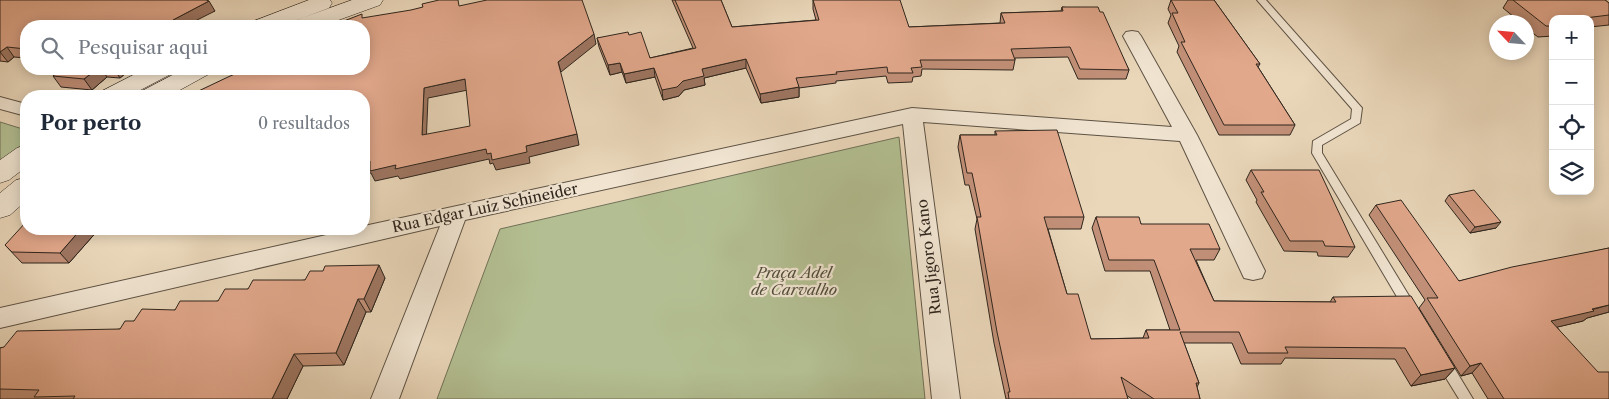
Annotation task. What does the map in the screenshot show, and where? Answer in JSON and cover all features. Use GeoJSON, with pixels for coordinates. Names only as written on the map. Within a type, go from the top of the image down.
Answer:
{"type":"FeatureCollection","features":[{"type":"Feature","properties":{"kind":"street"},"geometry":{"type":"LineString","coordinates":[[277,20],[329,0]]}},
{"type":"Feature","properties":{"kind":"street"},"geometry":{"type":"LineString","coordinates":[[318,20],[372,0]]}},
{"type":"Feature","properties":{"kind":"street"},"geometry":{"type":"LineString","coordinates":[[1132,36],[1187,135],[1253,271]]}},
{"type":"Feature","properties":{"kind":"street"},"geometry":{"type":"LineString","coordinates":[[123,90],[151,75]]}},
{"type":"Feature","properties":{"kind":"street"},"geometry":{"type":"LineString","coordinates":[[162,90],[190,75]]}},
{"type":"Feature","properties":{"kind":"street"},"geometry":{"type":"LineString","coordinates":[[0,103],[20,108]]}},
{"type":"Feature","properties":{"kind":"street","name":"Rua Edgar Luiz Schineider"},"geometry":{"type":"LineString","coordinates":[[370,234],[912,115],[1187,135]]}},
{"type":"Feature","properties":{"kind":"street","name":"Rua Jigoro Kano"},"geometry":{"type":"LineString","coordinates":[[912,115],[946,399]]}},
{"type":"Feature","properties":{"kind":"street"},"geometry":{"type":"LineString","coordinates":[[0,174],[20,159]]}},
{"type":"Feature","properties":{"kind":"street"},"geometry":{"type":"LineString","coordinates":[[0,208],[20,191]]}},
{"type":"Feature","properties":{"kind":"street"},"geometry":{"type":"LineString","coordinates":[[385,399],[456,214]]}},
{"type":"Feature","properties":{"kind":"street","name":"Rua Edgar Luiz Schineider"},"geometry":{"type":"LineString","coordinates":[[0,318],[364,235]]}},
{"type":"Feature","properties":{"kind":"lane"},"geometry":{"type":"LineString","coordinates":[[1261,0],[1357,108],[1356,121],[1317,144],[1318,153],[1416,317]]}},
{"type":"Feature","properties":{"kind":"lane"},"geometry":{"type":"LineString","coordinates":[[1436,351],[1466,399]]}},
{"type":"Feature","properties":{"kind":"green space"},"geometry":{"type":"Polygon","coordinates":[[[0,122],[20,128],[20,147],[0,162],[0,122]]]}},
{"type":"Feature","properties":{"kind":"green space","name":"Praça Adel de Carvalho"},"geometry":{"type":"Polygon","coordinates":[[[899,137],[925,399],[437,399],[500,229],[899,137]]]}},
{"type":"Feature","properties":{"kind":"building"},"geometry":{"type":"Polygon","coordinates":[[[0,0],[209,1],[173,20],[20,20],[20,48],[7,47],[0,52],[0,0]]]}},
{"type":"Feature","properties":{"kind":"building"},"geometry":{"type":"Polygon","coordinates":[[[439,0],[458,0],[459,6],[487,0],[582,0],[594,34],[558,62],[577,134],[526,146],[527,152],[492,160],[491,153],[487,154],[486,149],[395,169],[396,165],[370,171],[370,90],[201,90],[233,75],[370,75],[370,20],[346,20],[362,14],[362,18],[423,7],[422,4],[439,0]],[[465,79],[424,88],[422,135],[470,126],[465,79]]]}},
{"type":"Feature","properties":{"kind":"building"},"geometry":{"type":"Polygon","coordinates":[[[675,0],[721,0],[732,27],[819,20],[813,0],[900,0],[909,27],[1005,23],[1001,13],[1063,11],[1062,7],[1098,7],[1100,12],[1103,12],[1129,70],[1080,69],[1070,47],[1011,49],[1015,60],[920,60],[922,67],[911,68],[913,73],[888,73],[887,67],[836,72],[837,74],[796,78],[799,87],[760,94],[746,59],[702,69],[704,76],[683,81],[677,87],[662,90],[654,68],[624,74],[620,63],[608,65],[597,38],[628,32],[629,35],[641,32],[650,58],[696,48],[675,0]]]}},
{"type":"Feature","properties":{"kind":"building"},"geometry":{"type":"Polygon","coordinates":[[[1171,0],[1214,0],[1260,64],[1256,64],[1295,125],[1224,125],[1181,42],[1185,42],[1172,13],[1178,13],[1171,0]]]}},
{"type":"Feature","properties":{"kind":"building"},"geometry":{"type":"Polygon","coordinates":[[[1513,0],[1605,0],[1609,3],[1609,15],[1594,17],[1594,15],[1549,15],[1549,26],[1546,26],[1513,0]]]}},
{"type":"Feature","properties":{"kind":"building"},"geometry":{"type":"Polygon","coordinates":[[[54,75],[89,75],[84,79],[53,76],[54,75]]]}},
{"type":"Feature","properties":{"kind":"building"},"geometry":{"type":"Polygon","coordinates":[[[1057,130],[1084,217],[1044,217],[1067,294],[1078,294],[1091,339],[1149,338],[1146,330],[1180,330],[1154,260],[1109,260],[1096,217],[1139,217],[1141,224],[1209,224],[1220,249],[1190,249],[1214,301],[1336,302],[1333,297],[1411,296],[1455,368],[1421,375],[1405,348],[1285,347],[1288,353],[1248,353],[1239,332],[1180,332],[1199,383],[1196,383],[1200,399],[1154,399],[1121,377],[1128,399],[1009,399],[1008,392],[1010,392],[997,332],[977,217],[981,217],[972,173],[967,173],[960,135],[997,135],[995,131],[1057,130]]]}},
{"type":"Feature","properties":{"kind":"building"},"geometry":{"type":"Polygon","coordinates":[[[1251,170],[1319,170],[1355,247],[1325,246],[1323,241],[1290,241],[1261,192],[1264,192],[1251,170]]]}},
{"type":"Feature","properties":{"kind":"building"},"geometry":{"type":"Polygon","coordinates":[[[1474,190],[1501,222],[1475,227],[1449,195],[1474,190]]]}},
{"type":"Feature","properties":{"kind":"building"},"geometry":{"type":"Polygon","coordinates":[[[1401,200],[1459,281],[1512,267],[1609,248],[1609,305],[1592,309],[1594,311],[1551,321],[1598,372],[1609,372],[1609,399],[1504,399],[1481,363],[1470,366],[1427,298],[1438,298],[1376,205],[1401,200]]]}},
{"type":"Feature","properties":{"kind":"building"},"geometry":{"type":"Polygon","coordinates":[[[20,229],[20,235],[76,235],[60,253],[12,252],[5,245],[20,229]]]}},
{"type":"Feature","properties":{"kind":"building"},"geometry":{"type":"Polygon","coordinates":[[[379,265],[364,299],[358,299],[336,353],[294,354],[272,399],[73,399],[75,396],[34,397],[39,390],[0,389],[0,348],[4,347],[17,331],[120,329],[125,321],[134,321],[142,309],[175,310],[180,301],[218,301],[225,289],[248,289],[253,280],[305,280],[310,271],[323,271],[325,266],[379,265]]]}}]}
